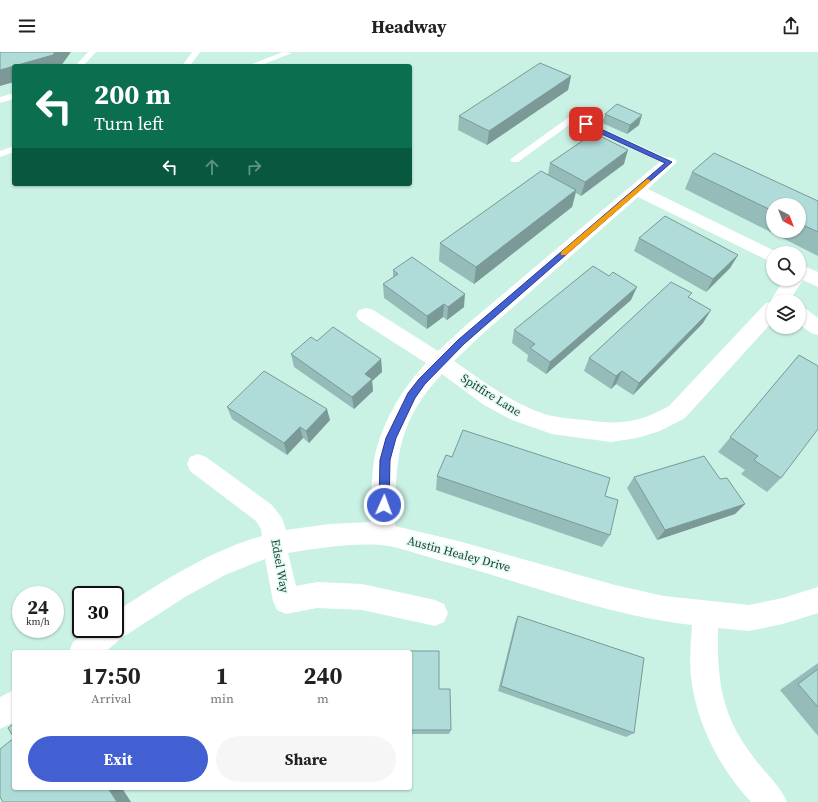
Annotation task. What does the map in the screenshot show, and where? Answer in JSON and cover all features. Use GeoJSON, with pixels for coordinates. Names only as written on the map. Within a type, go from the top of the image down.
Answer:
{"type":"FeatureCollection","features":[{"type":"Feature","properties":{"kind":"street"},"geometry":{"type":"LineString","coordinates":[[383,534],[385,460],[391,438],[412,396],[422,382],[461,342],[669,162]]}},
{"type":"Feature","properties":{"kind":"street"},"geometry":{"type":"LineString","coordinates":[[637,190],[766,254]]}},
{"type":"Feature","properties":{"kind":"street"},"geometry":{"type":"LineString","coordinates":[[806,276],[818,280]]}},
{"type":"Feature","properties":{"kind":"street","name":"Spitfire Lane"},"geometry":{"type":"LineString","coordinates":[[366,315],[440,362],[492,399],[520,414],[552,425],[586,431],[611,433],[637,429],[660,422],[677,412],[766,316]]}},
{"type":"Feature","properties":{"kind":"street"},"geometry":{"type":"LineString","coordinates":[[806,319],[818,328]]}},
{"type":"Feature","properties":{"kind":"street","name":"Edsel Way"},"geometry":{"type":"LineString","coordinates":[[198,464],[264,513],[273,526],[275,545],[286,601],[317,595],[362,597],[434,613]]}},
{"type":"Feature","properties":{"kind":"street","name":"Austin Healey Drive"},"geometry":{"type":"LineString","coordinates":[[124,621],[164,595],[216,566],[255,550],[329,535],[355,533],[383,534],[462,554],[615,598],[664,609],[749,618],[783,611],[818,600]]}},
{"type":"Feature","properties":{"kind":"street"},"geometry":{"type":"LineString","coordinates":[[705,613],[705,677],[715,718],[729,748],[746,774],[772,802]]}},
{"type":"Feature","properties":{"kind":"street","name":"Austin Healey Drive"},"geometry":{"type":"LineString","coordinates":[[85,650],[101,638]]}},
{"type":"Feature","properties":{"kind":"street"},"geometry":{"type":"LineString","coordinates":[[0,715],[12,706]]}},
{"type":"Feature","properties":{"kind":"lane"},"geometry":{"type":"LineString","coordinates":[[82,64],[92,52]]}},
{"type":"Feature","properties":{"kind":"lane"},"geometry":{"type":"LineString","coordinates":[[187,64],[196,52]]}},
{"type":"Feature","properties":{"kind":"lane"},"geometry":{"type":"LineString","coordinates":[[257,64],[288,53],[287,52]]}},
{"type":"Feature","properties":{"kind":"lane"},"geometry":{"type":"LineString","coordinates":[[0,100],[12,97]]}},
{"type":"Feature","properties":{"kind":"lane"},"geometry":{"type":"LineString","coordinates":[[515,160],[572,118],[669,162]]}},
{"type":"Feature","properties":{"kind":"lane"},"geometry":{"type":"LineString","coordinates":[[0,154],[12,150]]}},
{"type":"Feature","properties":{"kind":"building"},"geometry":{"type":"Polygon","coordinates":[[[0,52],[55,52],[53,55],[21,64],[12,64],[12,67],[0,70],[0,52]]]}},
{"type":"Feature","properties":{"kind":"building"},"geometry":{"type":"Polygon","coordinates":[[[540,63],[571,76],[489,131],[459,116],[540,63]]]}},
{"type":"Feature","properties":{"kind":"building"},"geometry":{"type":"Polygon","coordinates":[[[617,104],[642,115],[630,125],[605,114],[617,104]]]}},
{"type":"Feature","properties":{"kind":"building"},"geometry":{"type":"Polygon","coordinates":[[[594,133],[628,150],[585,182],[550,163],[594,133]]]}},
{"type":"Feature","properties":{"kind":"building"},"geometry":{"type":"Polygon","coordinates":[[[714,153],[818,201],[818,232],[806,226],[806,198],[766,198],[766,208],[692,172],[714,153]]]}},
{"type":"Feature","properties":{"kind":"building"},"geometry":{"type":"Polygon","coordinates":[[[541,171],[576,190],[476,267],[440,243],[541,171]]]}},
{"type":"Feature","properties":{"kind":"building"},"geometry":{"type":"Polygon","coordinates":[[[665,216],[738,255],[713,279],[639,238],[665,216]]]}},
{"type":"Feature","properties":{"kind":"building"},"geometry":{"type":"Polygon","coordinates":[[[412,257],[465,294],[448,307],[444,304],[427,316],[383,284],[398,274],[393,270],[412,257]]]}},
{"type":"Feature","properties":{"kind":"building"},"geometry":{"type":"Polygon","coordinates":[[[593,266],[609,276],[613,272],[637,287],[550,362],[530,348],[535,344],[514,330],[593,266]]]}},
{"type":"Feature","properties":{"kind":"building"},"geometry":{"type":"Polygon","coordinates":[[[671,282],[692,293],[688,297],[711,310],[639,383],[622,371],[616,376],[589,358],[671,282]]]}},
{"type":"Feature","properties":{"kind":"building"},"geometry":{"type":"Polygon","coordinates":[[[333,327],[381,359],[365,374],[372,379],[352,397],[291,354],[311,337],[317,341],[333,327]]]}},
{"type":"Feature","properties":{"kind":"building"},"geometry":{"type":"Polygon","coordinates":[[[799,355],[818,366],[818,429],[781,478],[754,460],[758,456],[730,437],[799,355]]]}},
{"type":"Feature","properties":{"kind":"building"},"geometry":{"type":"Polygon","coordinates":[[[264,371],[327,409],[306,431],[300,427],[284,443],[227,407],[264,371]]]}},
{"type":"Feature","properties":{"kind":"building"},"geometry":{"type":"Polygon","coordinates":[[[463,430],[610,478],[605,496],[618,500],[610,535],[437,476],[446,455],[452,457],[463,430]]]}},
{"type":"Feature","properties":{"kind":"building"},"geometry":{"type":"Polygon","coordinates":[[[704,456],[720,479],[727,478],[745,504],[665,530],[634,477],[704,456]]]}},
{"type":"Feature","properties":{"kind":"building"},"geometry":{"type":"Polygon","coordinates":[[[518,616],[644,658],[634,733],[501,686],[518,616]]]}},
{"type":"Feature","properties":{"kind":"building"},"geometry":{"type":"Polygon","coordinates":[[[412,651],[439,651],[439,689],[450,689],[451,730],[412,730],[412,651]]]}},
{"type":"Feature","properties":{"kind":"building"},"geometry":{"type":"Polygon","coordinates":[[[818,669],[818,707],[798,684],[818,669]]]}},
{"type":"Feature","properties":{"kind":"building"},"geometry":{"type":"Polygon","coordinates":[[[12,725],[12,735],[8,728],[12,725]]]}},
{"type":"Feature","properties":{"kind":"building"},"geometry":{"type":"Polygon","coordinates":[[[12,740],[12,790],[109,790],[117,802],[3,802],[0,797],[0,749],[12,740]]]}},
{"type":"Feature","properties":{"kind":"slow traffic"},"geometry":{"type":"LineString","coordinates":[[563,254],[647,181]]}},
{"type":"Feature","properties":{"kind":"route"},"geometry":{"type":"LineString","coordinates":[[384,505],[385,460],[391,438],[412,396],[422,382],[461,342],[669,162],[586,124]]}}]}
